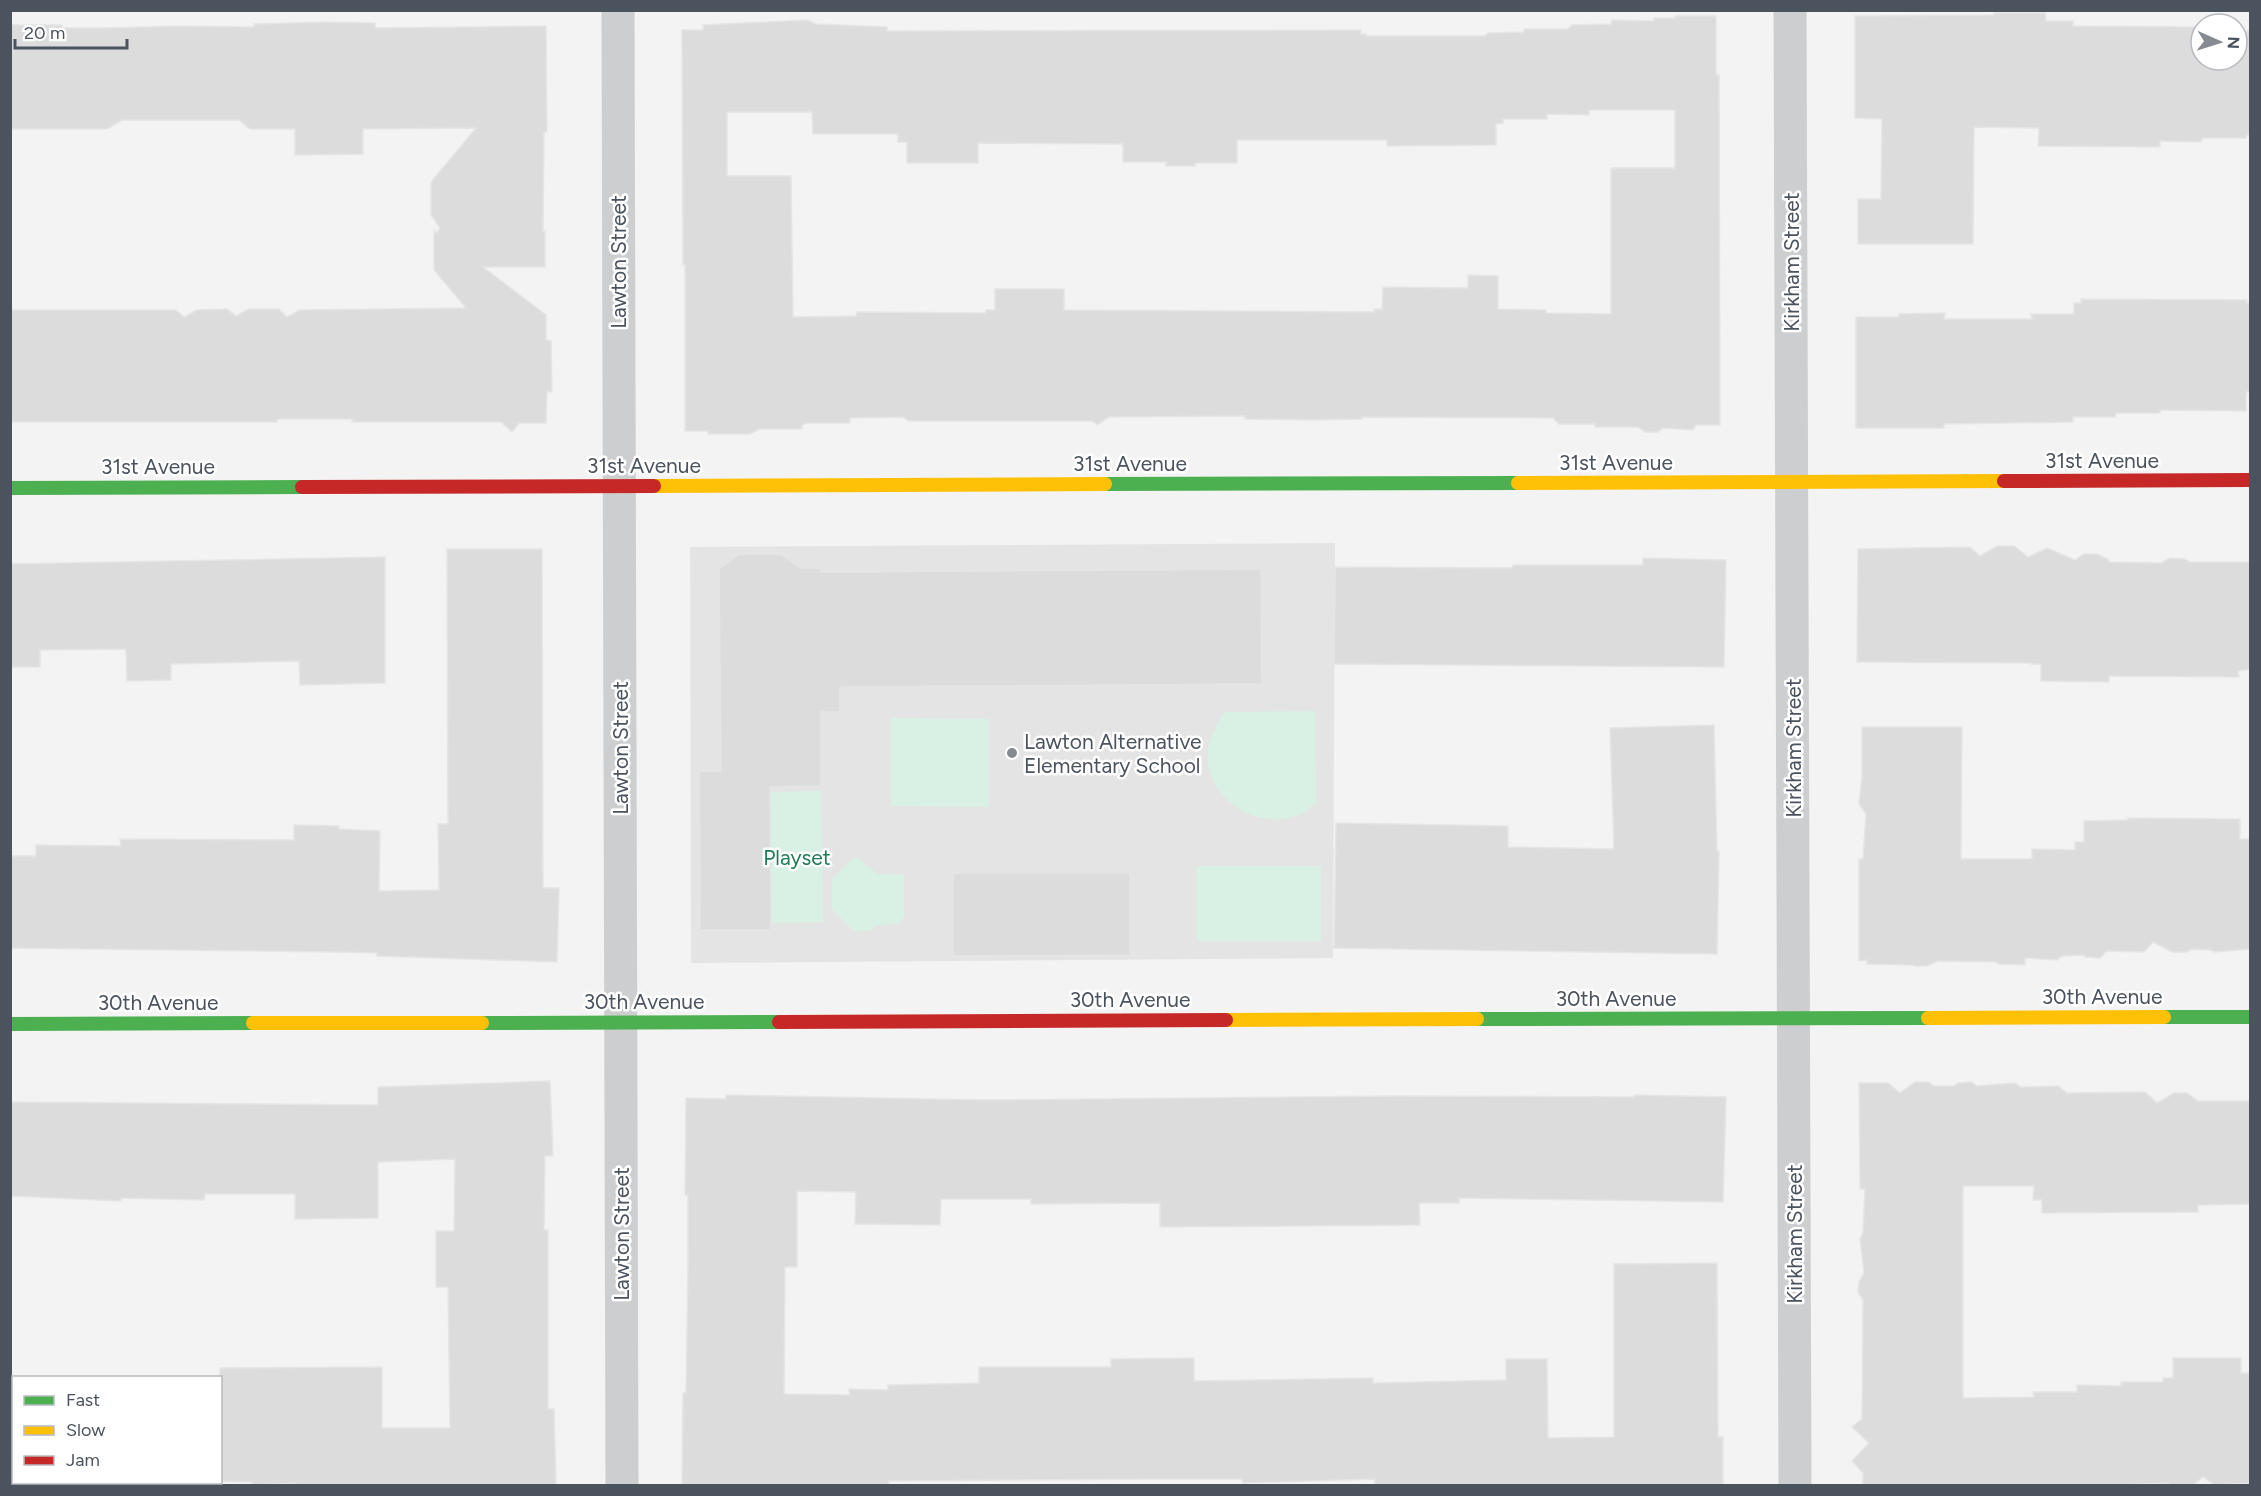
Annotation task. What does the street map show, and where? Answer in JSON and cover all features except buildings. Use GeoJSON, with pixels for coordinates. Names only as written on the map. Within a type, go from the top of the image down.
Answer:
{"type":"FeatureCollection","features":[{"type":"Feature","properties":{"kind":"street","name":"Lawton Street"},"geometry":{"type":"LineString","coordinates":[[618,10],[622,1485]]}},
{"type":"Feature","properties":{"kind":"street","name":"Kirkham Street"},"geometry":{"type":"LineString","coordinates":[[1790,10],[1795,1485]]}},
{"type":"Feature","properties":{"kind":"street","name":"31st Avenue"},"geometry":{"type":"LineString","coordinates":[[10,488],[2250,480]]}},
{"type":"Feature","properties":{"kind":"street","name":"30th Avenue"},"geometry":{"type":"LineString","coordinates":[[10,1024],[2250,1017]]}},
{"type":"Feature","properties":{"kind":"shaded area","name":"Lawton Alternative Elementary School"},"geometry":{"type":"Polygon","coordinates":[[[1335,543],[1333,958],[691,963],[690,547],[1335,543]]]}},
{"type":"Feature","properties":{"kind":"green space"},"geometry":{"type":"Polygon","coordinates":[[[1315,711],[1316,803],[1301,814],[1271,819],[1256,817],[1230,803],[1212,779],[1207,757],[1212,737],[1224,712],[1315,711]]]}},
{"type":"Feature","properties":{"kind":"green space"},"geometry":{"type":"Polygon","coordinates":[[[891,718],[989,719],[989,807],[891,806],[891,718]]]}},
{"type":"Feature","properties":{"kind":"green space","name":"Playset"},"geometry":{"type":"Polygon","coordinates":[[[821,791],[823,922],[772,923],[771,792],[821,791]]]}},
{"type":"Feature","properties":{"kind":"green space","name":"Playset"},"geometry":{"type":"Polygon","coordinates":[[[853,858],[859,859],[878,874],[904,875],[904,917],[898,924],[877,925],[870,931],[853,931],[832,909],[832,879],[853,858]]]}},
{"type":"Feature","properties":{"kind":"green space"},"geometry":{"type":"Polygon","coordinates":[[[1197,866],[1321,866],[1321,941],[1197,941],[1197,866]]]}},
{"type":"Feature","properties":{"kind":"traffic: fast"},"geometry":{"type":"LineString","coordinates":[[1105,484],[1518,483]]}},
{"type":"Feature","properties":{"kind":"traffic: fast"},"geometry":{"type":"LineString","coordinates":[[10,488],[302,487]]}},
{"type":"Feature","properties":{"kind":"traffic: fast"},"geometry":{"type":"LineString","coordinates":[[2164,1017],[2250,1017]]}},
{"type":"Feature","properties":{"kind":"traffic: fast"},"geometry":{"type":"LineString","coordinates":[[1477,1019],[1928,1018]]}},
{"type":"Feature","properties":{"kind":"traffic: fast"},"geometry":{"type":"LineString","coordinates":[[482,1023],[779,1022]]}},
{"type":"Feature","properties":{"kind":"traffic: fast"},"geometry":{"type":"LineString","coordinates":[[10,1024],[253,1023]]}},
{"type":"Feature","properties":{"kind":"traffic: slow"},"geometry":{"type":"LineString","coordinates":[[1518,483],[2004,481]]}},
{"type":"Feature","properties":{"kind":"traffic: slow"},"geometry":{"type":"LineString","coordinates":[[654,486],[1105,484]]}},
{"type":"Feature","properties":{"kind":"traffic: slow"},"geometry":{"type":"LineString","coordinates":[[1928,1018],[2164,1017]]}},
{"type":"Feature","properties":{"kind":"traffic: slow"},"geometry":{"type":"LineString","coordinates":[[1226,1020],[1477,1019]]}},
{"type":"Feature","properties":{"kind":"traffic: slow"},"geometry":{"type":"LineString","coordinates":[[253,1023],[482,1023]]}},
{"type":"Feature","properties":{"kind":"traffic: jam"},"geometry":{"type":"LineString","coordinates":[[2004,481],[2250,480]]}},
{"type":"Feature","properties":{"kind":"traffic: jam"},"geometry":{"type":"LineString","coordinates":[[302,487],[654,486]]}},
{"type":"Feature","properties":{"kind":"traffic: jam"},"geometry":{"type":"LineString","coordinates":[[779,1022],[1226,1020]]}},
{"type":"Feature","properties":{"kind":"place","name":"Lawton Alternative Elementary School"},"geometry":{"type":"Point","coordinates":[1012,753]}}]}
